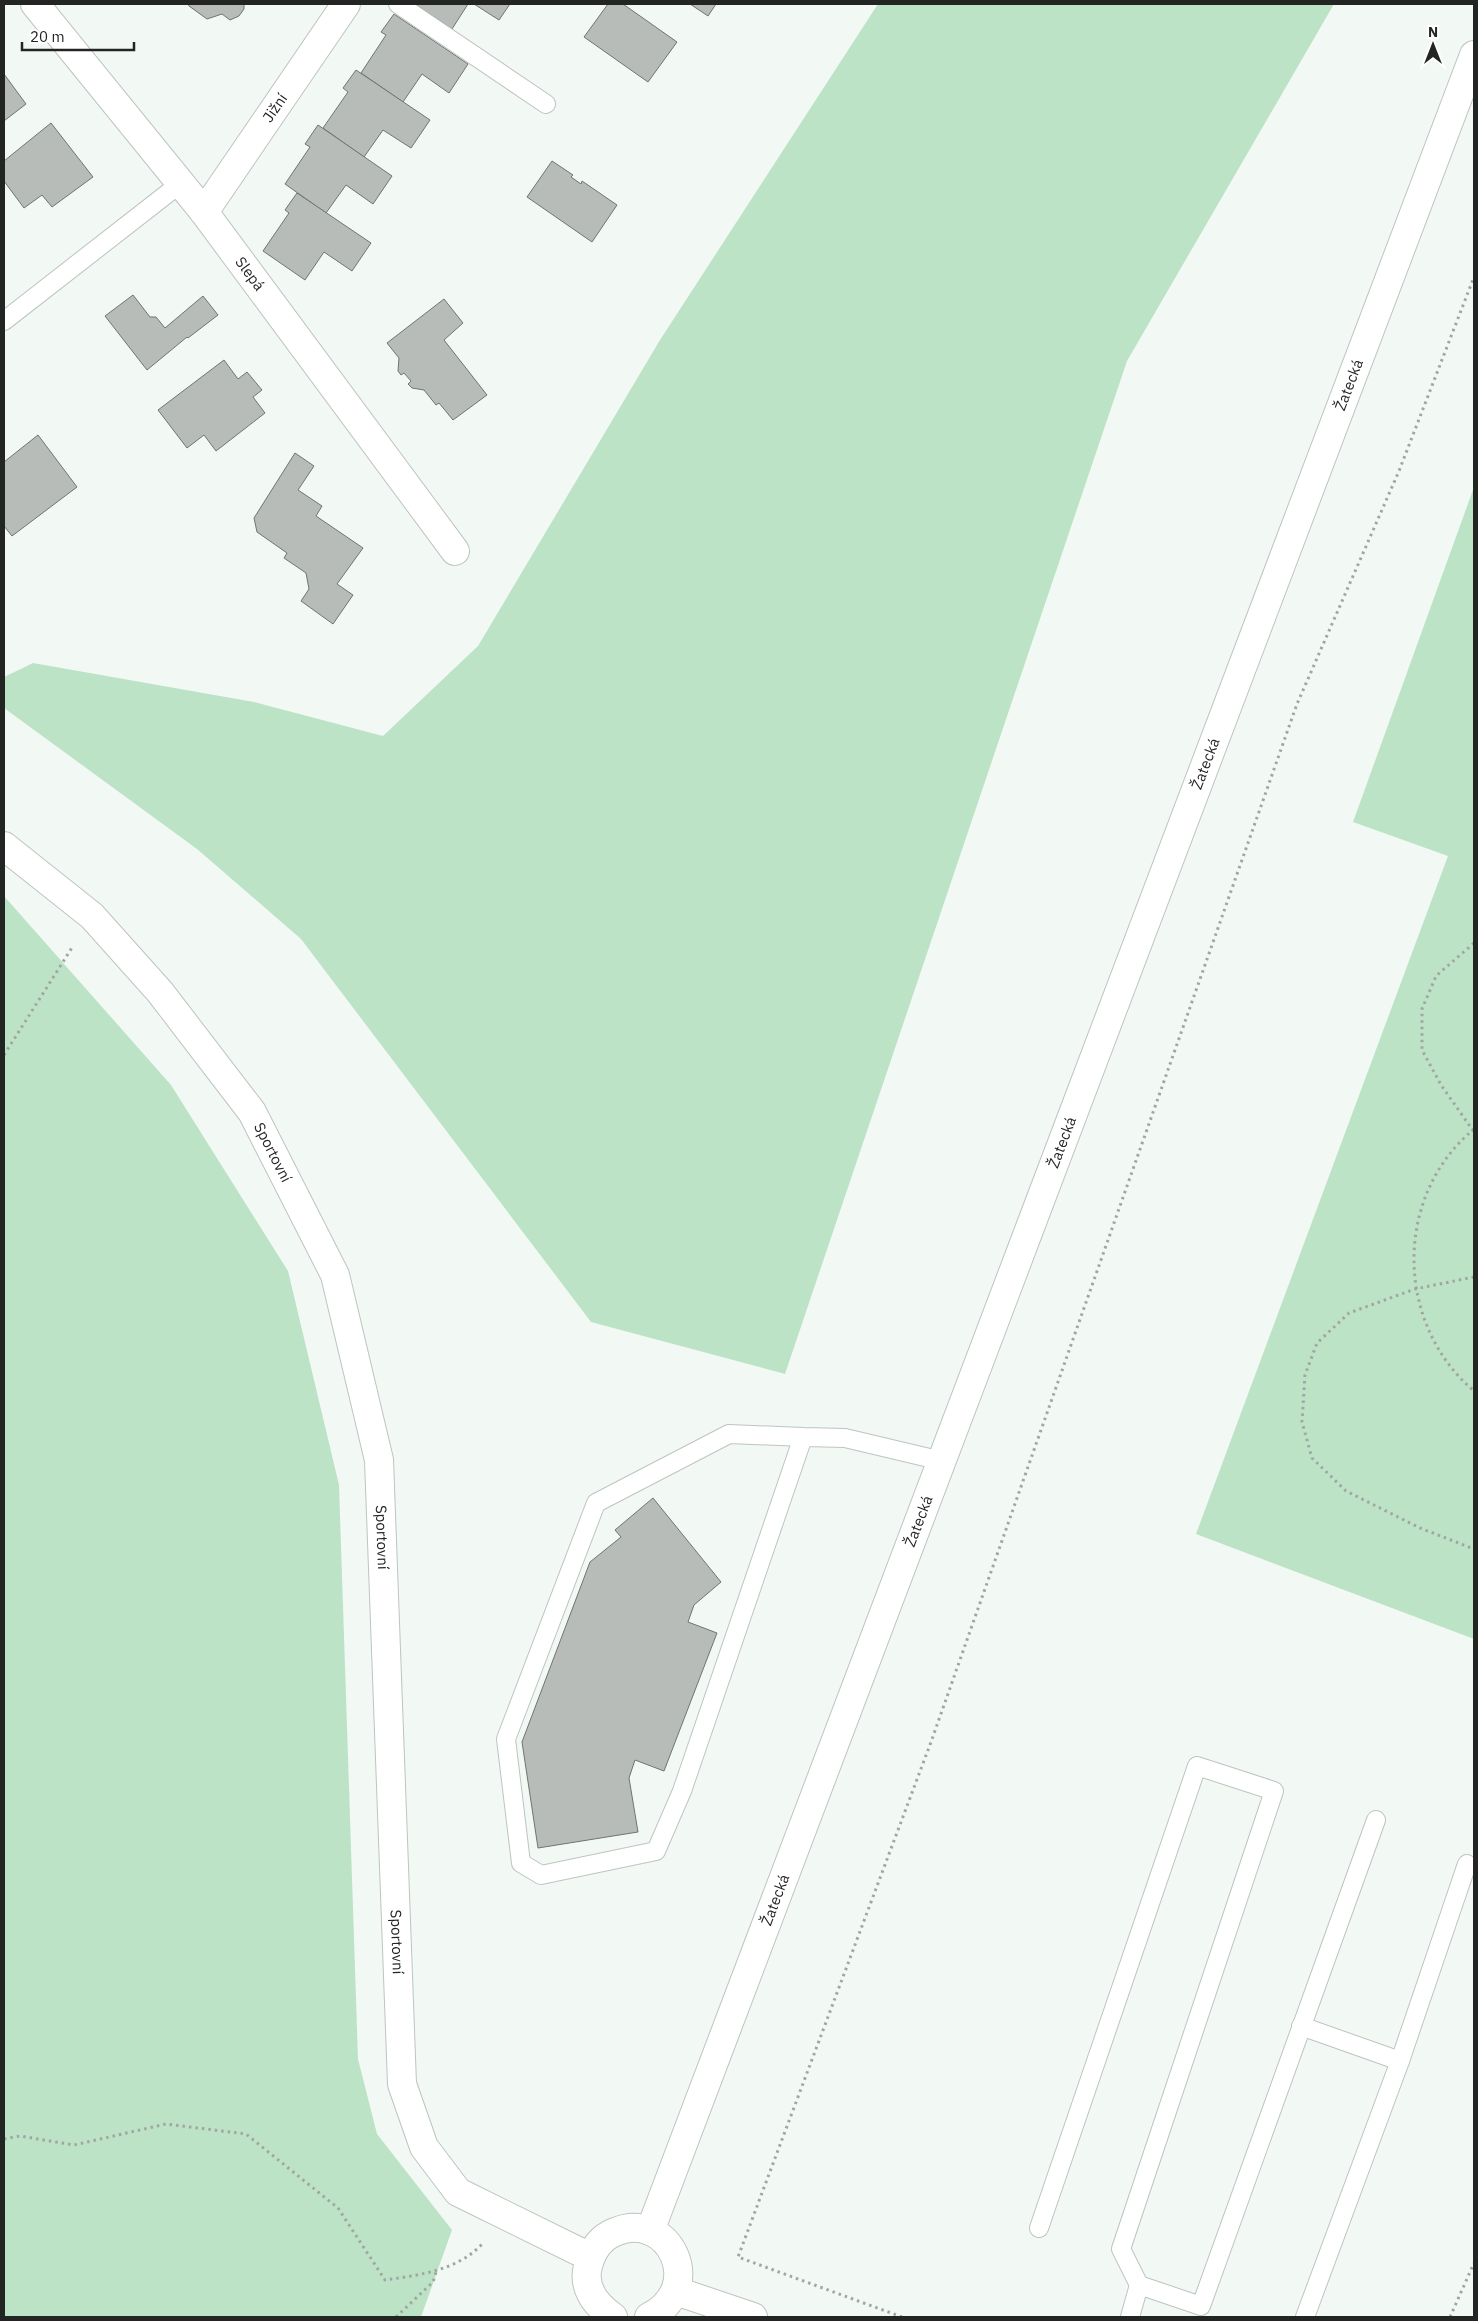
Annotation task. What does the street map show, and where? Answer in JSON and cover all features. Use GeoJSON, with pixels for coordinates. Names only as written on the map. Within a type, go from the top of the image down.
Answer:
{"type":"FeatureCollection","features":[{"type":"Feature","properties":{"kind":"street","name":"Slepá"},"geometry":{"type":"LineString","coordinates":[[35,4],[204,212],[455,551]]}},
{"type":"Feature","properties":{"kind":"street","name":"Jižní"},"geometry":{"type":"LineString","coordinates":[[204,212],[346,4]]}},
{"type":"Feature","properties":{"kind":"street","name":"Žatecká"},"geometry":{"type":"LineString","coordinates":[[650,2231],[1474,55]]}},
{"type":"Feature","properties":{"kind":"street","name":"Sportovní"},"geometry":{"type":"LineString","coordinates":[[4,846],[92,916],[160,992],[252,1112],[335,1275],[379,1460],[402,2084],[424,2147],[458,2192],[590,2257]]}},
{"type":"Feature","properties":{"kind":"street"},"geometry":{"type":"LineString","coordinates":[[613,2317],[594,2300],[588,2287],[586,2271],[590,2257],[597,2244],[608,2235],[621,2229],[636,2228],[650,2231],[662,2239],[672,2249],[678,2263],[679,2277],[676,2291],[669,2303],[659,2312],[649,2317]]}},
{"type":"Feature","properties":{"kind":"street"},"geometry":{"type":"LineString","coordinates":[[676,2291],[753,2317]]}},
{"type":"Feature","properties":{"kind":"lane"},"geometry":{"type":"LineString","coordinates":[[398,4],[546,104]]}},
{"type":"Feature","properties":{"kind":"lane"},"geometry":{"type":"LineString","coordinates":[[4,321],[181,183]]}},
{"type":"Feature","properties":{"kind":"lane"},"geometry":{"type":"LineString","coordinates":[[803,1436],[682,1791],[656,1851],[541,1875],[521,1863],[506,1739],[596,1503],[729,1434],[803,1436],[845,1438],[942,1461]]}},
{"type":"Feature","properties":{"kind":"lane"},"geometry":{"type":"LineString","coordinates":[[1039,2228],[1197,1766],[1274,1791],[1121,2249],[1139,2286],[1130,2317]]}},
{"type":"Feature","properties":{"kind":"lane"},"geometry":{"type":"LineString","coordinates":[[1139,2286],[1201,2306],[1376,1820]]}},
{"type":"Feature","properties":{"kind":"lane"},"geometry":{"type":"LineString","coordinates":[[1305,2317],[1400,2061],[1467,1864]]}},
{"type":"Feature","properties":{"kind":"lane"},"geometry":{"type":"LineString","coordinates":[[1302,2026],[1400,2061]]}},
{"type":"Feature","properties":{"kind":"path"},"geometry":{"type":"LineString","coordinates":[[902,2317],[738,2257],[931,1742],[1297,704],[1400,472],[1474,277]]}},
{"type":"Feature","properties":{"kind":"path"},"geometry":{"type":"LineString","coordinates":[[4,1055],[92,916]]}},
{"type":"Feature","properties":{"kind":"path"},"geometry":{"type":"LineString","coordinates":[[1474,943],[1436,976],[1422,1009],[1422,1050],[1441,1086],[1474,1130],[1443,1162],[1423,1202],[1414,1244],[1415,1288],[1429,1335],[1456,1375],[1474,1391]]}},
{"type":"Feature","properties":{"kind":"path"},"geometry":{"type":"LineString","coordinates":[[1474,1277],[1415,1288],[1349,1313],[1317,1344],[1305,1375],[1302,1422],[1312,1458],[1346,1491],[1420,1528],[1474,1549]]}},
{"type":"Feature","properties":{"kind":"path"},"geometry":{"type":"LineString","coordinates":[[4,2139],[20,2136],[74,2145],[166,2124],[246,2134],[338,2208],[385,2280],[436,2272],[476,2250],[507,2216]]}},
{"type":"Feature","properties":{"kind":"path"},"geometry":{"type":"LineString","coordinates":[[1450,2317],[1474,2263]]}},
{"type":"Feature","properties":{"kind":"path"},"geometry":{"type":"LineString","coordinates":[[396,2317],[433,2282],[436,2272]]}},
{"type":"Feature","properties":{"kind":"green space"},"geometry":{"type":"Polygon","coordinates":[[[878,4],[1334,4],[1127,361],[785,1374],[591,1322],[301,939],[197,849],[4,708],[4,677],[33,663],[254,702],[383,736],[478,646],[660,340],[878,4]]]}},
{"type":"Feature","properties":{"kind":"green space"},"geometry":{"type":"Polygon","coordinates":[[[1474,487],[1474,1639],[1196,1534],[1448,856],[1353,822],[1474,487]]]}},
{"type":"Feature","properties":{"kind":"green space"},"geometry":{"type":"Polygon","coordinates":[[[4,896],[171,1085],[288,1271],[339,1485],[358,2059],[377,2134],[452,2230],[421,2317],[4,2317],[4,896]]]}},
{"type":"Feature","properties":{"kind":"building"},"geometry":{"type":"Polygon","coordinates":[[[188,4],[244,4],[244,9],[239,16],[230,20],[222,14],[207,19],[188,4]]]}},
{"type":"Feature","properties":{"kind":"building"},"geometry":{"type":"Polygon","coordinates":[[[415,4],[468,4],[452,29],[415,4]]]}},
{"type":"Feature","properties":{"kind":"building"},"geometry":{"type":"Polygon","coordinates":[[[474,4],[510,4],[499,20],[474,4]]]}},
{"type":"Feature","properties":{"kind":"building"},"geometry":{"type":"Polygon","coordinates":[[[608,4],[623,4],[677,42],[648,82],[584,37],[608,4]]]}},
{"type":"Feature","properties":{"kind":"building"},"geometry":{"type":"Polygon","coordinates":[[[690,4],[716,4],[708,16],[690,4]]]}},
{"type":"Feature","properties":{"kind":"building"},"geometry":{"type":"Polygon","coordinates":[[[394,14],[468,64],[449,93],[422,74],[403,102],[361,73],[386,35],[381,32],[394,14]]]}},
{"type":"Feature","properties":{"kind":"building"},"geometry":{"type":"Polygon","coordinates":[[[356,70],[430,120],[411,148],[383,130],[364,157],[323,128],[348,92],[343,88],[356,70]]]}},
{"type":"Feature","properties":{"kind":"building"},"geometry":{"type":"Polygon","coordinates":[[[4,74],[26,104],[4,121],[4,74]]]}},
{"type":"Feature","properties":{"kind":"building"},"geometry":{"type":"Polygon","coordinates":[[[51,123],[93,177],[52,207],[42,195],[24,208],[4,181],[4,161],[51,123]]]}},
{"type":"Feature","properties":{"kind":"building"},"geometry":{"type":"Polygon","coordinates":[[[318,125],[392,176],[373,204],[346,185],[326,213],[285,184],[310,147],[305,144],[318,125]]]}},
{"type":"Feature","properties":{"kind":"building"},"geometry":{"type":"Polygon","coordinates":[[[552,161],[573,175],[571,177],[581,184],[582,181],[617,205],[592,242],[527,197],[552,161]]]}},
{"type":"Feature","properties":{"kind":"building"},"geometry":{"type":"Polygon","coordinates":[[[297,193],[371,243],[352,271],[324,252],[305,280],[263,251],[289,213],[285,210],[297,193]]]}},
{"type":"Feature","properties":{"kind":"building"},"geometry":{"type":"Polygon","coordinates":[[[133,295],[150,317],[156,317],[165,328],[203,296],[218,315],[187,337],[147,370],[105,316],[133,295]]]}},
{"type":"Feature","properties":{"kind":"building"},"geometry":{"type":"Polygon","coordinates":[[[444,299],[463,323],[444,340],[487,395],[453,420],[439,403],[436,405],[424,390],[412,388],[408,384],[411,381],[404,373],[401,375],[398,371],[399,358],[387,343],[444,299]]]}},
{"type":"Feature","properties":{"kind":"building"},"geometry":{"type":"Polygon","coordinates":[[[224,360],[238,379],[247,372],[262,390],[253,397],[265,413],[216,451],[204,435],[187,448],[158,410],[224,360]]]}},
{"type":"Feature","properties":{"kind":"building"},"geometry":{"type":"Polygon","coordinates":[[[38,435],[77,487],[12,536],[4,526],[4,462],[38,435]]]}},
{"type":"Feature","properties":{"kind":"building"},"geometry":{"type":"Polygon","coordinates":[[[295,453],[314,466],[298,490],[322,506],[316,516],[363,548],[337,584],[353,595],[333,624],[301,601],[309,589],[306,573],[284,558],[287,553],[257,532],[254,518],[295,453]]]}},
{"type":"Feature","properties":{"kind":"building"},"geometry":{"type":"Polygon","coordinates":[[[653,1498],[721,1582],[694,1605],[688,1622],[717,1633],[664,1771],[635,1760],[629,1778],[638,1832],[538,1848],[522,1742],[590,1562],[621,1537],[615,1530],[653,1498]]]}}]}
